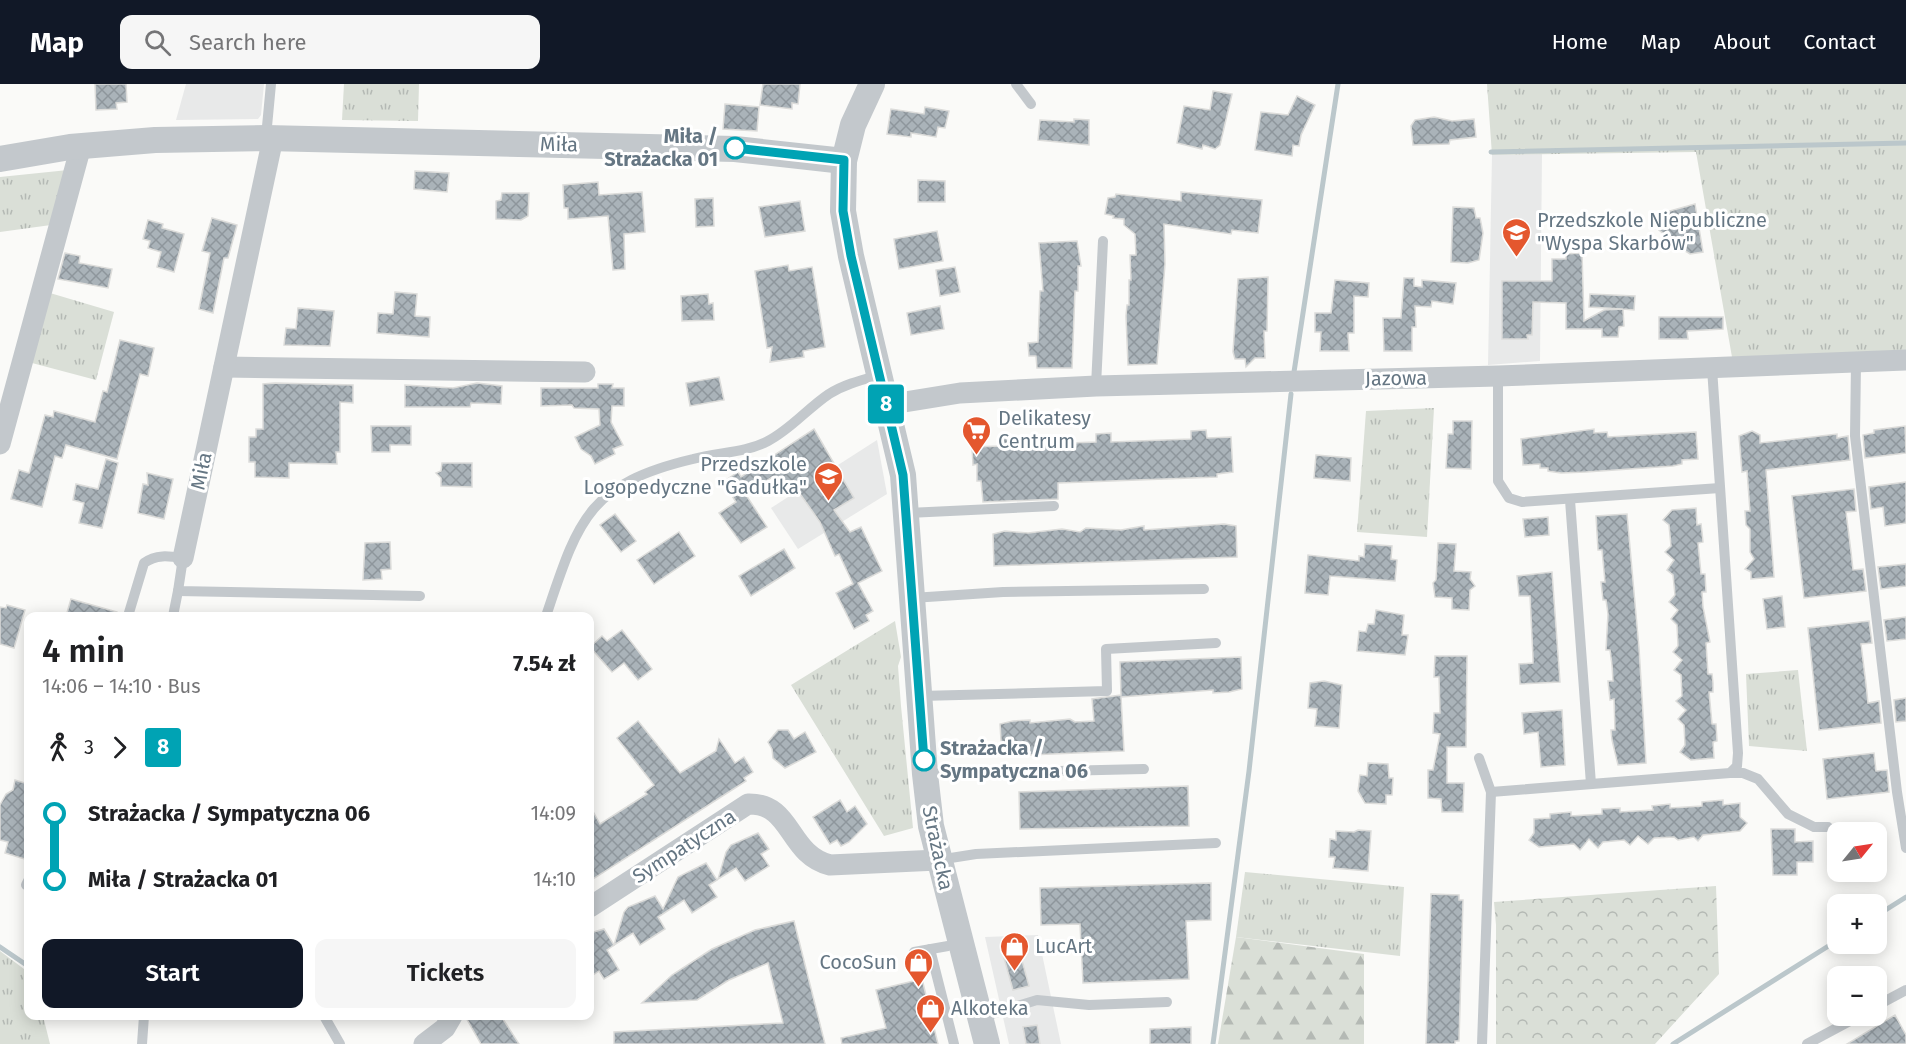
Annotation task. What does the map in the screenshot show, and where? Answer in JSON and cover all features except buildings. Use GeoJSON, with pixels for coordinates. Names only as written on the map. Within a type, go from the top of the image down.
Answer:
{"type":"FeatureCollection","features":[{"type":"Feature","properties":{"kind":"street","name":"Strażacka"},"geometry":{"type":"LineString","coordinates":[[872,84],[853,125],[844,160],[843,211],[903,475],[908,513],[925,774],[938,860],[982,1017],[987,1044]]}},
{"type":"Feature","properties":{"kind":"street","name":"Miła"},"geometry":{"type":"LineString","coordinates":[[183,558],[270,138]]}},
{"type":"Feature","properties":{"kind":"street","name":"Miła"},"geometry":{"type":"LineString","coordinates":[[0,159],[81,146],[154,140],[270,138],[735,148],[844,160]]}},
{"type":"Feature","properties":{"kind":"street"},"geometry":{"type":"LineString","coordinates":[[0,444],[81,146]]}},
{"type":"Feature","properties":{"kind":"street","name":"Jazowa"},"geometry":{"type":"LineString","coordinates":[[886,405],[960,393],[1096,386],[1498,376],[1906,360]]}},
{"type":"Feature","properties":{"kind":"street"},"geometry":{"type":"LineString","coordinates":[[224,367],[585,372]]}},
{"type":"Feature","properties":{"kind":"street","name":"Sympatyczna"},"geometry":{"type":"LineString","coordinates":[[594,904],[748,804],[760,804],[779,815],[800,847],[818,862],[831,865],[938,860]]}},
{"type":"Feature","properties":{"kind":"street"},"geometry":{"type":"LineString","coordinates":[[424,1044],[445,1028],[450,1020]]}},
{"type":"Feature","properties":{"kind":"lane"},"geometry":{"type":"LineString","coordinates":[[270,138],[271,84]]}},
{"type":"Feature","properties":{"kind":"lane"},"geometry":{"type":"LineString","coordinates":[[1016,84],[1031,104]]}},
{"type":"Feature","properties":{"kind":"lane"},"geometry":{"type":"LineString","coordinates":[[1096,386],[1103,241]]}},
{"type":"Feature","properties":{"kind":"lane"},"geometry":{"type":"LineString","coordinates":[[1856,363],[1855,436],[1897,792],[1906,848]]}},
{"type":"Feature","properties":{"kind":"lane"},"geometry":{"type":"LineString","coordinates":[[1712,368],[1738,753],[1737,766],[1730,773]]}},
{"type":"Feature","properties":{"kind":"lane"},"geometry":{"type":"LineString","coordinates":[[547,612],[564,561],[581,523],[597,502],[616,488],[682,461],[714,453],[745,450],[769,441],[828,395],[846,385],[880,375]]}},
{"type":"Feature","properties":{"kind":"lane"},"geometry":{"type":"LineString","coordinates":[[1498,376],[1498,481],[1502,491],[1509,498],[1522,502],[1570,500],[1720,488]]}},
{"type":"Feature","properties":{"kind":"lane"},"geometry":{"type":"LineString","coordinates":[[1570,500],[1591,784]]}},
{"type":"Feature","properties":{"kind":"lane"},"geometry":{"type":"LineString","coordinates":[[908,513],[1054,506]]}},
{"type":"Feature","properties":{"kind":"lane"},"geometry":{"type":"LineString","coordinates":[[129,612],[144,563],[151,558],[164,556],[183,558],[174,612]]}},
{"type":"Feature","properties":{"kind":"lane"},"geometry":{"type":"LineString","coordinates":[[912,598],[1003,592],[1204,588]]}},
{"type":"Feature","properties":{"kind":"lane"},"geometry":{"type":"LineString","coordinates":[[178,591],[420,596]]}},
{"type":"Feature","properties":{"kind":"lane"},"geometry":{"type":"LineString","coordinates":[[920,696],[1107,691],[1106,649],[1216,643]]}},
{"type":"Feature","properties":{"kind":"lane"},"geometry":{"type":"LineString","coordinates":[[1479,758],[1491,792],[1482,1044]]}},
{"type":"Feature","properties":{"kind":"lane"},"geometry":{"type":"LineString","coordinates":[[925,774],[1144,769]]}},
{"type":"Feature","properties":{"kind":"lane"},"geometry":{"type":"LineString","coordinates":[[1491,792],[1743,773],[1758,779],[1788,814],[1814,827],[1827,827]]}},
{"type":"Feature","properties":{"kind":"lane"},"geometry":{"type":"LineString","coordinates":[[938,860],[976,854],[1216,843]]}},
{"type":"Feature","properties":{"kind":"lane"},"geometry":{"type":"LineString","coordinates":[[914,952],[948,946]]}},
{"type":"Feature","properties":{"kind":"lane"},"geometry":{"type":"LineString","coordinates":[[930,949],[954,1044]]}},
{"type":"Feature","properties":{"kind":"lane"},"geometry":{"type":"LineString","coordinates":[[1887,1000],[1906,990]]}},
{"type":"Feature","properties":{"kind":"lane"},"geometry":{"type":"LineString","coordinates":[[982,1017],[1037,1000],[1089,1005],[1167,1002]]}},
{"type":"Feature","properties":{"kind":"lane"},"geometry":{"type":"LineString","coordinates":[[142,1044],[144,1020]]}},
{"type":"Feature","properties":{"kind":"lane"},"geometry":{"type":"LineString","coordinates":[[326,1020],[340,1044]]}},
{"type":"Feature","properties":{"kind":"lane"},"geometry":{"type":"LineString","coordinates":[[1807,1044],[1840,1026]]}},
{"type":"Feature","properties":{"kind":"shaded area"},"geometry":{"type":"Polygon","coordinates":[[[186,84],[264,84],[261,115],[258,119],[176,120],[186,84]]]}},
{"type":"Feature","properties":{"kind":"shaded area","name":"Przedszkole Niepubliczne \"Wyspa Skarbów\""},"geometry":{"type":"Polygon","coordinates":[[[1542,154],[1540,361],[1488,365],[1492,155],[1542,154]]]}},
{"type":"Feature","properties":{"kind":"shaded area","name":"Przedszkole Logopedyczne \"Gadułka\""},"geometry":{"type":"Polygon","coordinates":[[[877,440],[887,494],[798,549],[771,508],[877,440]]]}},
{"type":"Feature","properties":{"kind":"shaded area"},"geometry":{"type":"Polygon","coordinates":[[[1038,935],[1061,1044],[1009,1044],[985,937],[1038,935]]]}},
{"type":"Feature","properties":{"kind":"green space"},"geometry":{"type":"Polygon","coordinates":[[[344,84],[419,84],[418,121],[342,120],[344,84]]]}},
{"type":"Feature","properties":{"kind":"green space"},"geometry":{"type":"Polygon","coordinates":[[[1487,84],[1906,84],[1906,352],[1732,357],[1696,152],[1492,155],[1487,84]]]}},
{"type":"Feature","properties":{"kind":"green space"},"geometry":{"type":"Polygon","coordinates":[[[68,170],[51,225],[0,232],[0,177],[68,170]]]}},
{"type":"Feature","properties":{"kind":"green space"},"geometry":{"type":"Polygon","coordinates":[[[50,293],[114,312],[96,380],[32,363],[50,293]]]}},
{"type":"Feature","properties":{"kind":"green space"},"geometry":{"type":"Polygon","coordinates":[[[1434,408],[1427,537],[1357,532],[1366,411],[1434,408]]]}},
{"type":"Feature","properties":{"kind":"green space"},"geometry":{"type":"Polygon","coordinates":[[[895,621],[901,657],[898,666],[913,828],[884,836],[791,685],[895,621]]]}},
{"type":"Feature","properties":{"kind":"green space"},"geometry":{"type":"Polygon","coordinates":[[[1798,670],[1807,751],[1749,746],[1746,674],[1798,670]]]}},
{"type":"Feature","properties":{"kind":"green space"},"geometry":{"type":"Polygon","coordinates":[[[1245,872],[1404,887],[1400,956],[1236,937],[1245,872]]]}},
{"type":"Feature","properties":{"kind":"green space"},"geometry":{"type":"Polygon","coordinates":[[[1716,886],[1719,974],[1655,1044],[1496,1044],[1494,902],[1716,886]]]}},
{"type":"Feature","properties":{"kind":"green space"},"geometry":{"type":"Polygon","coordinates":[[[1236,937],[1364,954],[1364,1044],[1218,1044],[1236,937]]]}},
{"type":"Feature","properties":{"kind":"green space"},"geometry":{"type":"Polygon","coordinates":[[[0,951],[24,969],[24,1020],[44,1020],[50,1044],[0,1044],[0,951]]]}},
{"type":"Feature","properties":{"kind":"waterway"},"geometry":{"type":"LineString","coordinates":[[1294,372],[1338,84]]}},
{"type":"Feature","properties":{"kind":"waterway"},"geometry":{"type":"LineString","coordinates":[[1491,152],[1906,143]]}},
{"type":"Feature","properties":{"kind":"waterway"},"geometry":{"type":"LineString","coordinates":[[1213,1044],[1249,771],[1291,394]]}},
{"type":"Feature","properties":{"kind":"waterway"},"geometry":{"type":"LineString","coordinates":[[1887,909],[1906,897]]}},
{"type":"Feature","properties":{"kind":"waterway"},"geometry":{"type":"LineString","coordinates":[[0,947],[24,963]]}},
{"type":"Feature","properties":{"kind":"waterway"},"geometry":{"type":"LineString","coordinates":[[1673,1044],[1827,947]]}},
{"type":"Feature","properties":{"kind":"bus line","name":"8"},"geometry":{"type":"LineString","coordinates":[[735,148],[844,160],[843,211],[851,256],[903,475],[908,513],[924,760]]}},
{"type":"Feature","properties":{"kind":"place","name":"Miła / Strażacka 01"},"geometry":{"type":"Point","coordinates":[735,148]}},
{"type":"Feature","properties":{"kind":"place","name":"Przedszkole Niepubliczne \"Wyspa Skarbów\""},"geometry":{"type":"Point","coordinates":[1516,258]}},
{"type":"Feature","properties":{"kind":"place","name":"Delikatesy Centrum"},"geometry":{"type":"Point","coordinates":[977,456]}},
{"type":"Feature","properties":{"kind":"place","name":"Przedszkole Logopedyczne \"Gadułka\""},"geometry":{"type":"Point","coordinates":[828,502]}},
{"type":"Feature","properties":{"kind":"place","name":"Strażacka / Sympatyczna 06"},"geometry":{"type":"Point","coordinates":[924,760]}},
{"type":"Feature","properties":{"kind":"place","name":"LucArt"},"geometry":{"type":"Point","coordinates":[1014,972]}},
{"type":"Feature","properties":{"kind":"place","name":"CocoSun"},"geometry":{"type":"Point","coordinates":[918,988]}},
{"type":"Feature","properties":{"kind":"place","name":"Alkoteka"},"geometry":{"type":"Point","coordinates":[930,1034]}}]}
